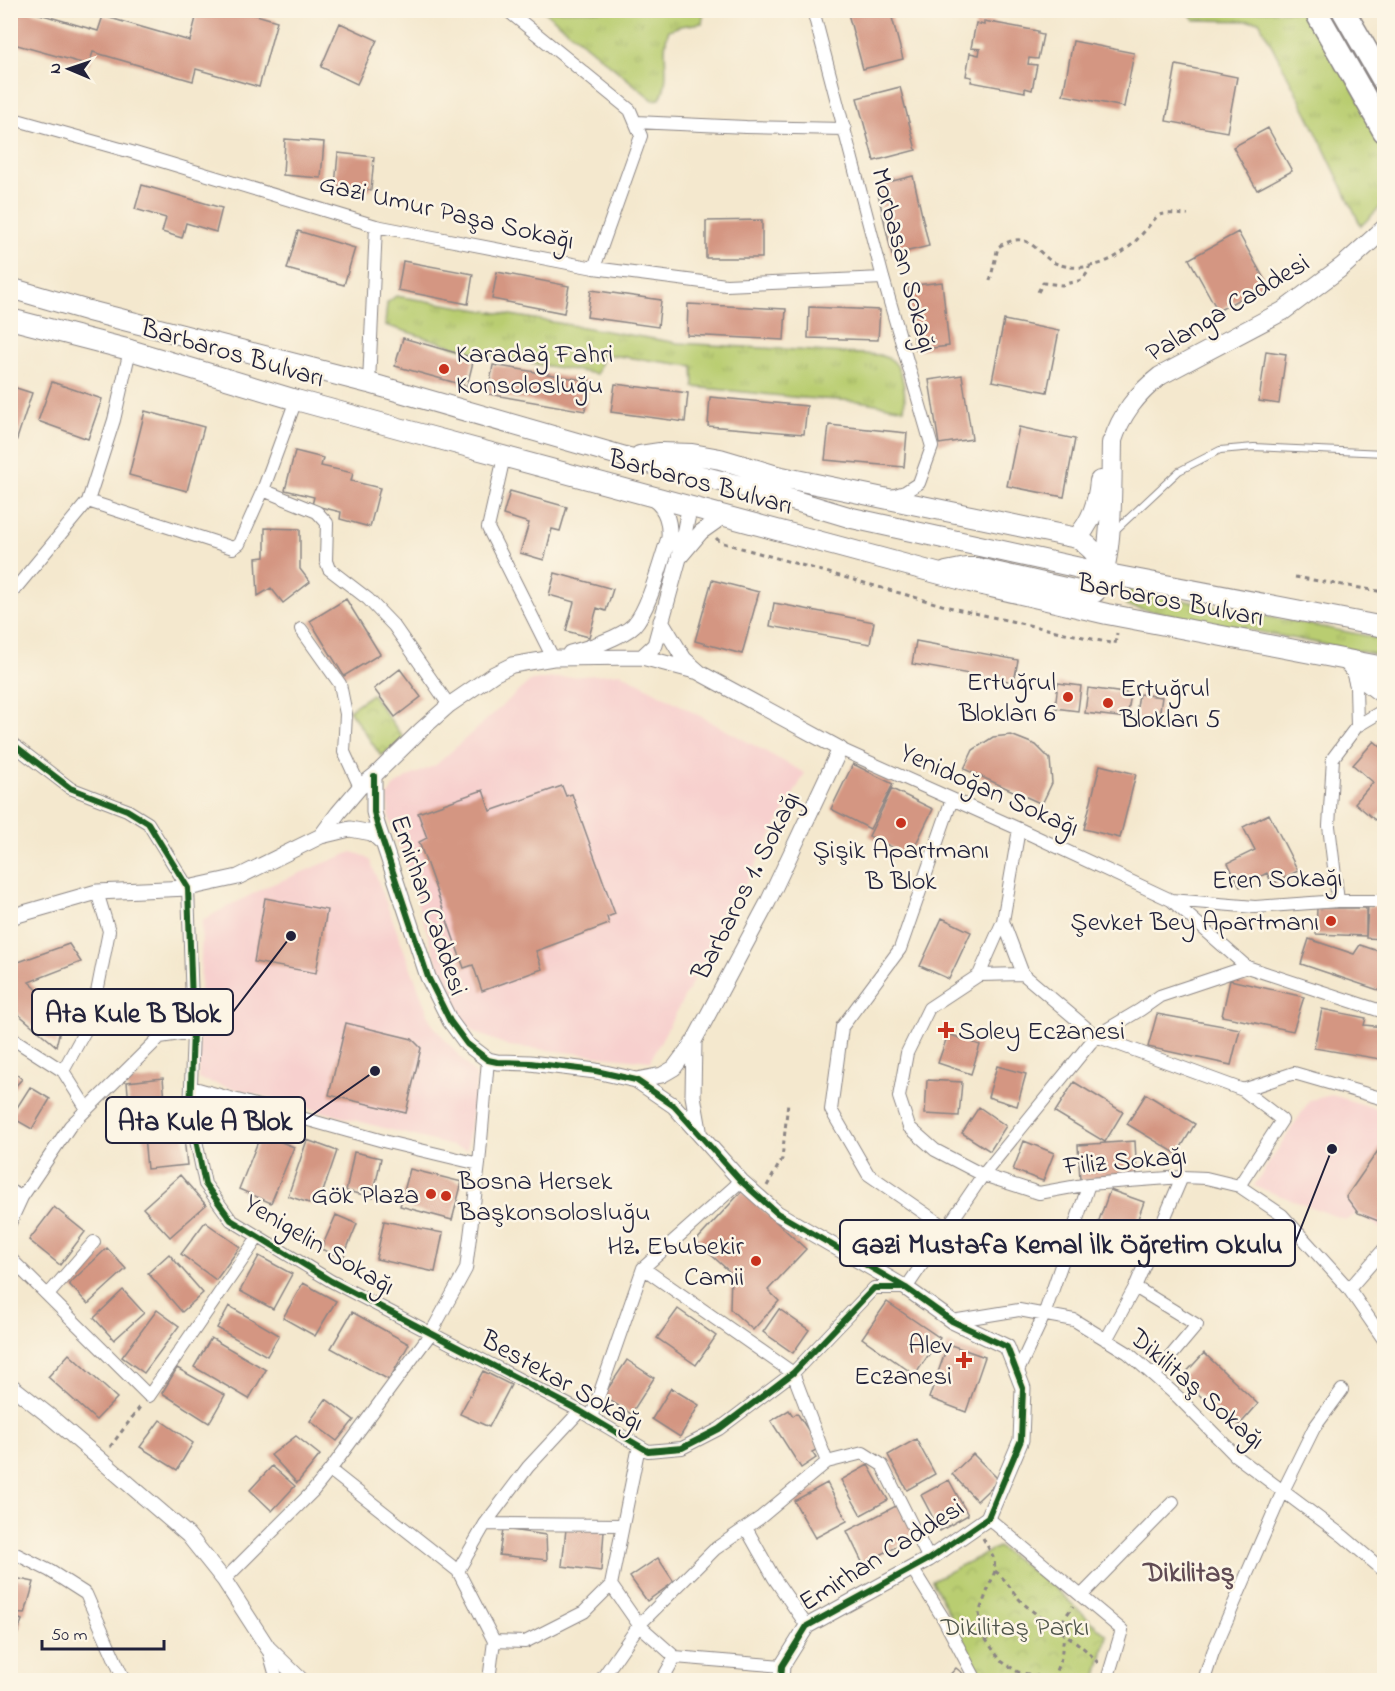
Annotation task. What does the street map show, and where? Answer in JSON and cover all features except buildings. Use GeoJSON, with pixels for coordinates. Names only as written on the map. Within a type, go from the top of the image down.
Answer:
{"type":"FeatureCollection","features":[{"type":"Feature","properties":{"kind":"highway"},"geometry":{"type":"LineString","coordinates":[[1315,10],[1384,131]]}},
{"type":"Feature","properties":{"kind":"highway"},"geometry":{"type":"LineString","coordinates":[[1343,10],[1384,81]]}},
{"type":"Feature","properties":{"kind":"main road","name":"Palanga Caddesi"},"geometry":{"type":"LineString","coordinates":[[1112,443],[1125,413],[1144,389],[1160,376],[1283,311],[1330,277],[1378,234]]}},
{"type":"Feature","properties":{"kind":"main road","name":"Barbaros Bulvarı"},"geometry":{"type":"LineString","coordinates":[[10,288],[369,383],[629,458],[769,493],[893,528],[1103,573],[1384,627]]}},
{"type":"Feature","properties":{"kind":"main road"},"geometry":{"type":"LineString","coordinates":[[10,298],[54,301]]}},
{"type":"Feature","properties":{"kind":"main road","name":"Barbaros Bulvarı"},"geometry":{"type":"LineString","coordinates":[[10,319],[130,350],[296,400],[940,574],[1095,611],[1384,667]]}},
{"type":"Feature","properties":{"kind":"main road"},"geometry":{"type":"LineString","coordinates":[[940,574],[977,568],[1087,593],[1095,592],[1100,585],[1103,573],[1109,530],[1112,443]]}},
{"type":"Feature","properties":{"kind":"main road"},"geometry":{"type":"LineString","coordinates":[[1077,538],[1095,510],[1104,461],[1112,443]]}},
{"type":"Feature","properties":{"kind":"main road"},"geometry":{"type":"LineString","coordinates":[[629,458],[660,453],[692,454],[720,459],[792,479],[1077,538],[1090,546],[1098,555],[1103,573]]}},
{"type":"Feature","properties":{"kind":"main road"},"geometry":{"type":"LineString","coordinates":[[680,472],[689,491],[690,505]]}},
{"type":"Feature","properties":{"kind":"main road"},"geometry":{"type":"LineString","coordinates":[[774,528],[770,520],[769,493],[777,482],[792,479]]}},
{"type":"Feature","properties":{"kind":"main road"},"geometry":{"type":"LineString","coordinates":[[1349,662],[1363,678],[1384,694]]}},
{"type":"Feature","properties":{"kind":"street"},"geometry":{"type":"LineString","coordinates":[[507,10],[630,110],[641,136],[594,268]]}},
{"type":"Feature","properties":{"kind":"street","name":"Morbasan Sokağı"},"geometry":{"type":"LineString","coordinates":[[813,10],[883,278],[932,447],[919,483],[905,492],[884,499]]}},
{"type":"Feature","properties":{"kind":"street","name":"Gazi Umur Paşa Sokağı"},"geometry":{"type":"LineString","coordinates":[[10,118],[135,153],[376,226],[594,268],[726,285],[883,278]]}},
{"type":"Feature","properties":{"kind":"street"},"geometry":{"type":"LineString","coordinates":[[635,122],[845,129]]}},
{"type":"Feature","properties":{"kind":"street"},"geometry":{"type":"LineString","coordinates":[[369,383],[376,226]]}},
{"type":"Feature","properties":{"kind":"street"},"geometry":{"type":"LineString","coordinates":[[10,595],[88,501],[114,420],[130,350]]}},
{"type":"Feature","properties":{"kind":"street"},"geometry":{"type":"LineString","coordinates":[[88,501],[233,548],[239,544],[263,490],[296,400]]}},
{"type":"Feature","properties":{"kind":"street"},"geometry":{"type":"LineString","coordinates":[[504,457],[488,528],[553,658]]}},
{"type":"Feature","properties":{"kind":"street"},"geometry":{"type":"LineString","coordinates":[[263,490],[317,512],[327,523],[326,561],[329,569],[368,599],[394,626],[449,705]]}},
{"type":"Feature","properties":{"kind":"street"},"geometry":{"type":"LineString","coordinates":[[321,836],[360,787],[449,705],[494,674],[512,665],[581,651],[633,626],[642,613],[669,538],[670,527],[663,507],[644,494]]}},
{"type":"Feature","properties":{"kind":"street"},"geometry":{"type":"LineString","coordinates":[[642,657],[655,645],[679,558],[690,505]]}},
{"type":"Feature","properties":{"kind":"street"},"geometry":{"type":"LineString","coordinates":[[679,558],[701,532],[725,515]]}},
{"type":"Feature","properties":{"kind":"street"},"geometry":{"type":"LineString","coordinates":[[661,621],[684,658],[700,673]]}},
{"type":"Feature","properties":{"kind":"street"},"geometry":{"type":"LineString","coordinates":[[301,629],[340,684],[346,714],[344,752],[360,787]]}},
{"type":"Feature","properties":{"kind":"street"},"geometry":{"type":"LineString","coordinates":[[553,658],[642,657],[700,673]]}},
{"type":"Feature","properties":{"kind":"street"},"geometry":{"type":"LineString","coordinates":[[1349,662],[1356,686],[1358,726]]}},
{"type":"Feature","properties":{"kind":"street","name":"Yenidoğan Sokağı"},"geometry":{"type":"LineString","coordinates":[[700,673],[840,749],[952,798],[1171,900],[1247,967]]}},
{"type":"Feature","properties":{"kind":"street"},"geometry":{"type":"LineString","coordinates":[[1338,901],[1329,826],[1333,758],[1358,726],[1384,710]]}},
{"type":"Feature","properties":{"kind":"street"},"geometry":{"type":"LineString","coordinates":[[10,742],[70,788],[127,810],[148,823],[189,888]]}},
{"type":"Feature","properties":{"kind":"street","name":"Barbaros 1. Sokağı"},"geometry":{"type":"LineString","coordinates":[[636,1080],[662,1075],[674,1068],[694,1041],[768,902],[840,749]]}},
{"type":"Feature","properties":{"kind":"street","name":"Emirhan Caddesi"},"geometry":{"type":"LineString","coordinates":[[374,776],[374,812],[428,977],[450,1021],[467,1044],[488,1060]]}},
{"type":"Feature","properties":{"kind":"street"},"geometry":{"type":"LineString","coordinates":[[946,1228],[868,1174],[831,1110],[842,1027],[900,949],[952,798]]}},
{"type":"Feature","properties":{"kind":"street"},"geometry":{"type":"LineString","coordinates":[[10,917],[97,892],[189,888],[238,877],[321,836],[350,829],[372,833],[383,843]]}},
{"type":"Feature","properties":{"kind":"street"},"geometry":{"type":"LineString","coordinates":[[979,975],[1003,921],[1019,829]]}},
{"type":"Feature","properties":{"kind":"street","name":"Yenigelin Sokağı"},"geometry":{"type":"LineString","coordinates":[[189,888],[193,1032],[190,1111],[205,1184],[231,1220],[331,1281],[431,1333]]}},
{"type":"Feature","properties":{"kind":"street"},"geometry":{"type":"LineString","coordinates":[[63,1071],[92,1018],[109,931],[97,892]]}},
{"type":"Feature","properties":{"kind":"street","name":"Eren Sokağı"},"geometry":{"type":"LineString","coordinates":[[1171,900],[1255,907],[1338,901],[1384,901]]}},
{"type":"Feature","properties":{"kind":"street"},"geometry":{"type":"LineString","coordinates":[[1003,921],[1023,974],[1096,1036],[1243,1090],[1282,1120],[1239,1186]]}},
{"type":"Feature","properties":{"kind":"street"},"geometry":{"type":"LineString","coordinates":[[906,1288],[983,1175],[1096,1036],[1160,996],[1247,967],[1384,1012]]}},
{"type":"Feature","properties":{"kind":"street"},"geometry":{"type":"LineString","coordinates":[[983,1175],[935,1150],[909,1127],[899,1097],[907,1053],[929,1008],[979,975],[1023,974]]}},
{"type":"Feature","properties":{"kind":"street"},"geometry":{"type":"LineString","coordinates":[[10,1223],[22,1197],[70,1126],[160,1037],[193,1032]]}},
{"type":"Feature","properties":{"kind":"street"},"geometry":{"type":"LineString","coordinates":[[10,1037],[63,1071],[87,1109]]}},
{"type":"Feature","properties":{"kind":"street"},"geometry":{"type":"LineString","coordinates":[[694,1041],[693,1096],[700,1136]]}},
{"type":"Feature","properties":{"kind":"street"},"geometry":{"type":"LineString","coordinates":[[224,1580],[313,1491],[330,1470],[431,1333],[466,1269],[479,1164],[488,1060],[596,1071],[636,1080]]}},
{"type":"Feature","properties":{"kind":"street"},"geometry":{"type":"LineString","coordinates":[[1243,1090],[1294,1073],[1384,1099]]}},
{"type":"Feature","properties":{"kind":"street","name":"Emirhan Caddesi"},"geometry":{"type":"LineString","coordinates":[[636,1080],[674,1106],[741,1181],[777,1213],[906,1288],[952,1321],[1007,1347],[1023,1388],[1021,1440],[982,1522],[928,1559],[807,1626],[782,1673]]}},
{"type":"Feature","properties":{"kind":"street"},"geometry":{"type":"LineString","coordinates":[[191,1087],[387,1142],[479,1164]]}},
{"type":"Feature","properties":{"kind":"street","name":"Filiz Sokağı"},"geometry":{"type":"LineString","coordinates":[[983,1175],[1040,1193],[1089,1184],[1182,1177],[1206,1178],[1239,1186],[1282,1215],[1349,1289],[1384,1340]]}},
{"type":"Feature","properties":{"kind":"street"},"geometry":{"type":"LineString","coordinates":[[1106,1340],[1135,1287],[1182,1177]]}},
{"type":"Feature","properties":{"kind":"street"},"geometry":{"type":"LineString","coordinates":[[458,1571],[485,1524],[528,1467],[585,1414],[643,1268],[741,1181]]}},
{"type":"Feature","properties":{"kind":"street"},"geometry":{"type":"LineString","coordinates":[[1017,1373],[1044,1315],[1089,1184]]}},
{"type":"Feature","properties":{"kind":"street"},"geometry":{"type":"LineString","coordinates":[[10,1191],[22,1197]]}},
{"type":"Feature","properties":{"kind":"street"},"geometry":{"type":"LineString","coordinates":[[10,1258],[149,1396],[258,1237]]}},
{"type":"Feature","properties":{"kind":"street"},"geometry":{"type":"LineString","coordinates":[[48,1295],[94,1242]]}},
{"type":"Feature","properties":{"kind":"street"},"geometry":{"type":"LineString","coordinates":[[1349,1289],[1384,1249]]}},
{"type":"Feature","properties":{"kind":"street"},"geometry":{"type":"LineString","coordinates":[[643,1268],[794,1373],[827,1462]]}},
{"type":"Feature","properties":{"kind":"street"},"geometry":{"type":"LineString","coordinates":[[1135,1287],[1197,1325],[1154,1376]]}},
{"type":"Feature","properties":{"kind":"street","name":"Bestekar Sokağı"},"geometry":{"type":"LineString","coordinates":[[431,1333],[585,1414],[648,1451],[682,1448],[719,1429],[794,1373],[874,1288],[906,1288]]}},
{"type":"Feature","properties":{"kind":"street","name":"Dikilitaş Sokağı"},"geometry":{"type":"LineString","coordinates":[[952,1321],[1019,1310],[1074,1320],[1128,1353],[1178,1397],[1236,1456],[1343,1536],[1384,1571]]}},
{"type":"Feature","properties":{"kind":"street"},"geometry":{"type":"LineString","coordinates":[[10,1385],[188,1536],[224,1580],[268,1648],[301,1680]]}},
{"type":"Feature","properties":{"kind":"street"},"geometry":{"type":"LineString","coordinates":[[1204,1680],[1213,1652],[1283,1491],[1314,1428],[1342,1390]]}},
{"type":"Feature","properties":{"kind":"street"},"geometry":{"type":"LineString","coordinates":[[494,1641],[525,1642],[584,1612],[611,1585],[639,1446]]}},
{"type":"Feature","properties":{"kind":"street"},"geometry":{"type":"LineString","coordinates":[[601,1680],[639,1625],[715,1549],[760,1518],[827,1462],[863,1453],[882,1465],[928,1559]]}},
{"type":"Feature","properties":{"kind":"street"},"geometry":{"type":"LineString","coordinates":[[330,1470],[458,1571],[494,1641],[488,1680]]}},
{"type":"Feature","properties":{"kind":"street"},"geometry":{"type":"LineString","coordinates":[[1081,1596],[1173,1502]]}},
{"type":"Feature","properties":{"kind":"street"},"geometry":{"type":"LineString","coordinates":[[982,1522],[1081,1596],[1122,1630],[1107,1680]]}},
{"type":"Feature","properties":{"kind":"street"},"geometry":{"type":"LineString","coordinates":[[485,1524],[623,1525]]}},
{"type":"Feature","properties":{"kind":"street"},"geometry":{"type":"LineString","coordinates":[[746,1528],[774,1578],[807,1626]]}},
{"type":"Feature","properties":{"kind":"street"},"geometry":{"type":"LineString","coordinates":[[10,1551],[50,1571],[86,1594],[124,1680]]}},
{"type":"Feature","properties":{"kind":"street"},"geometry":{"type":"LineString","coordinates":[[912,1568],[943,1618],[976,1680]]}},
{"type":"Feature","properties":{"kind":"street"},"geometry":{"type":"LineString","coordinates":[[611,1585],[639,1625],[675,1657],[782,1673]]}},
{"type":"Feature","properties":{"kind":"street"},"geometry":{"type":"LineString","coordinates":[[268,1648],[277,1680]]}},
{"type":"Feature","properties":{"kind":"street"},"geometry":{"type":"LineString","coordinates":[[662,1680],[675,1657]]}},
{"type":"Feature","properties":{"kind":"lane"},"geometry":{"type":"LineString","coordinates":[[1109,530],[1118,528],[1179,471],[1220,450],[1254,447],[1384,453]]}},
{"type":"Feature","properties":{"kind":"path"},"geometry":{"type":"LineString","coordinates":[[990,281],[998,248],[1016,240],[1030,242],[1047,259],[1059,265],[1089,267],[1117,257],[1135,242],[1161,214],[1188,215]]}},
{"type":"Feature","properties":{"kind":"path"},"geometry":{"type":"LineString","coordinates":[[1038,292],[1043,283],[1062,285],[1082,280],[1089,267]]}},
{"type":"Feature","properties":{"kind":"path"},"geometry":{"type":"LineString","coordinates":[[710,534],[720,542],[956,609],[1115,644],[1118,628]]}},
{"type":"Feature","properties":{"kind":"path"},"geometry":{"type":"LineString","coordinates":[[1295,577],[1384,592]]}},
{"type":"Feature","properties":{"kind":"path"},"geometry":{"type":"LineString","coordinates":[[760,1198],[782,1160],[788,1102]]}},
{"type":"Feature","properties":{"kind":"path"},"geometry":{"type":"LineString","coordinates":[[100,1460],[149,1396]]}},
{"type":"Feature","properties":{"kind":"path"},"geometry":{"type":"LineString","coordinates":[[982,1522],[994,1558],[995,1571],[979,1613],[982,1634],[1001,1661],[1020,1672],[1055,1680],[1064,1635]]}},
{"type":"Feature","properties":{"kind":"path"},"geometry":{"type":"LineString","coordinates":[[995,1571],[1005,1578],[1020,1599],[1085,1649],[1098,1663]]}},
{"type":"Feature","properties":{"kind":"path"},"geometry":{"type":"LineString","coordinates":[[1057,1629],[1081,1596]]}},
{"type":"Feature","properties":{"kind":"path"},"geometry":{"type":"LineString","coordinates":[[1012,1680],[1020,1672]]}},
{"type":"Feature","properties":{"kind":"shaded area"},"geometry":{"type":"Polygon","coordinates":[[[621,673],[805,773],[650,1061],[509,1046],[474,1032],[452,1008],[389,816],[388,796],[393,787],[408,777],[436,765],[531,680],[621,673]]]}},
{"type":"Feature","properties":{"kind":"shaded area"},"geometry":{"type":"Polygon","coordinates":[[[352,852],[370,860],[432,1024],[477,1077],[467,1150],[198,1079],[202,920],[268,886],[352,852]]]}},
{"type":"Feature","properties":{"kind":"shaded area"},"geometry":{"type":"Polygon","coordinates":[[[1332,1095],[1384,1111],[1384,1231],[1358,1213],[1346,1220],[1254,1186],[1310,1100],[1332,1095]]]}},
{"type":"Feature","properties":{"kind":"green space"},"geometry":{"type":"Polygon","coordinates":[[[704,10],[702,23],[669,30],[665,47],[664,90],[660,99],[653,100],[544,11],[704,10]]]}},
{"type":"Feature","properties":{"kind":"green space"},"geometry":{"type":"Polygon","coordinates":[[[1188,11],[1307,11],[1384,142],[1384,203],[1361,226],[1308,115],[1259,21],[1194,20],[1188,11]]]}},
{"type":"Feature","properties":{"kind":"green space"},"geometry":{"type":"Polygon","coordinates":[[[396,296],[678,343],[879,355],[892,360],[900,371],[905,397],[904,409],[859,401],[802,398],[694,387],[693,366],[603,354],[597,374],[481,355],[385,325],[387,303],[396,296]]]}},
{"type":"Feature","properties":{"kind":"green space"},"geometry":{"type":"Polygon","coordinates":[[[1129,590],[1384,639],[1384,656],[1126,606],[1129,590]]]}},
{"type":"Feature","properties":{"kind":"green space"},"geometry":{"type":"Polygon","coordinates":[[[372,694],[404,739],[381,756],[349,710],[372,694]]]}},
{"type":"Feature","properties":{"kind":"green space","name":"Dikilitaş Parkı"},"geometry":{"type":"Polygon","coordinates":[[[998,1547],[1047,1581],[1107,1636],[1096,1680],[983,1680],[932,1580],[998,1547]]]}},
{"type":"Feature","properties":{"kind":"cycle path"},"geometry":{"type":"LineString","coordinates":[[10,742],[70,788],[127,810],[148,823],[188,888],[193,1032],[190,1111],[205,1184],[231,1220],[331,1281],[580,1411],[648,1451],[682,1448],[719,1429],[793,1373],[874,1288],[906,1288]]}},
{"type":"Feature","properties":{"kind":"cycle path"},"geometry":{"type":"LineString","coordinates":[[374,776],[374,812],[377,824],[428,977],[450,1021],[467,1044],[488,1060],[497,1062],[530,1063],[596,1071],[636,1080],[674,1106],[741,1181],[777,1213],[906,1288],[952,1321],[1007,1347],[1023,1388],[1021,1440],[988,1518],[929,1559],[807,1626],[782,1666],[781,1680]]}},
{"type":"Feature","properties":{"kind":"place","name":"Karadağ Fahri Konsolosluğu"},"geometry":{"type":"Point","coordinates":[444,369]}},
{"type":"Feature","properties":{"kind":"place","name":"Ertuğrul Blokları 6"},"geometry":{"type":"Point","coordinates":[1068,697]}},
{"type":"Feature","properties":{"kind":"place","name":"Ertuğrul Blokları 5"},"geometry":{"type":"Point","coordinates":[1108,703]}},
{"type":"Feature","properties":{"kind":"place","name":"Şişik Apartmanı B Blok"},"geometry":{"type":"Point","coordinates":[901,823]}},
{"type":"Feature","properties":{"kind":"place","name":"Şevket Bey Apartmanı"},"geometry":{"type":"Point","coordinates":[1331,921]}},
{"type":"Feature","properties":{"kind":"place","name":"Ata Kule B Blok"},"geometry":{"type":"Point","coordinates":[291,936]}},
{"type":"Feature","properties":{"kind":"place","name":"Soley Eczanesi"},"geometry":{"type":"Point","coordinates":[946,1030]}},
{"type":"Feature","properties":{"kind":"place","name":"Ata Kule A Blok"},"geometry":{"type":"Point","coordinates":[375,1071]}},
{"type":"Feature","properties":{"kind":"place","name":"Gazi Mustafa Kemal İlk Öğretim Okulu"},"geometry":{"type":"Point","coordinates":[1332,1149]}},
{"type":"Feature","properties":{"kind":"place","name":"Gök Plaza"},"geometry":{"type":"Point","coordinates":[431,1194]}},
{"type":"Feature","properties":{"kind":"place","name":"Bosna Hersek Başkonsolosluğu"},"geometry":{"type":"Point","coordinates":[446,1196]}},
{"type":"Feature","properties":{"kind":"place","name":"Hz. Ebubekir Camii"},"geometry":{"type":"Point","coordinates":[756,1261]}},
{"type":"Feature","properties":{"kind":"place","name":"Alev Eczanesi"},"geometry":{"type":"Point","coordinates":[964,1360]}},
{"type":"Feature","properties":{"kind":"district","name":"Dikilitaş"},"geometry":{"type":"Point","coordinates":[1189,1571]}}]}
